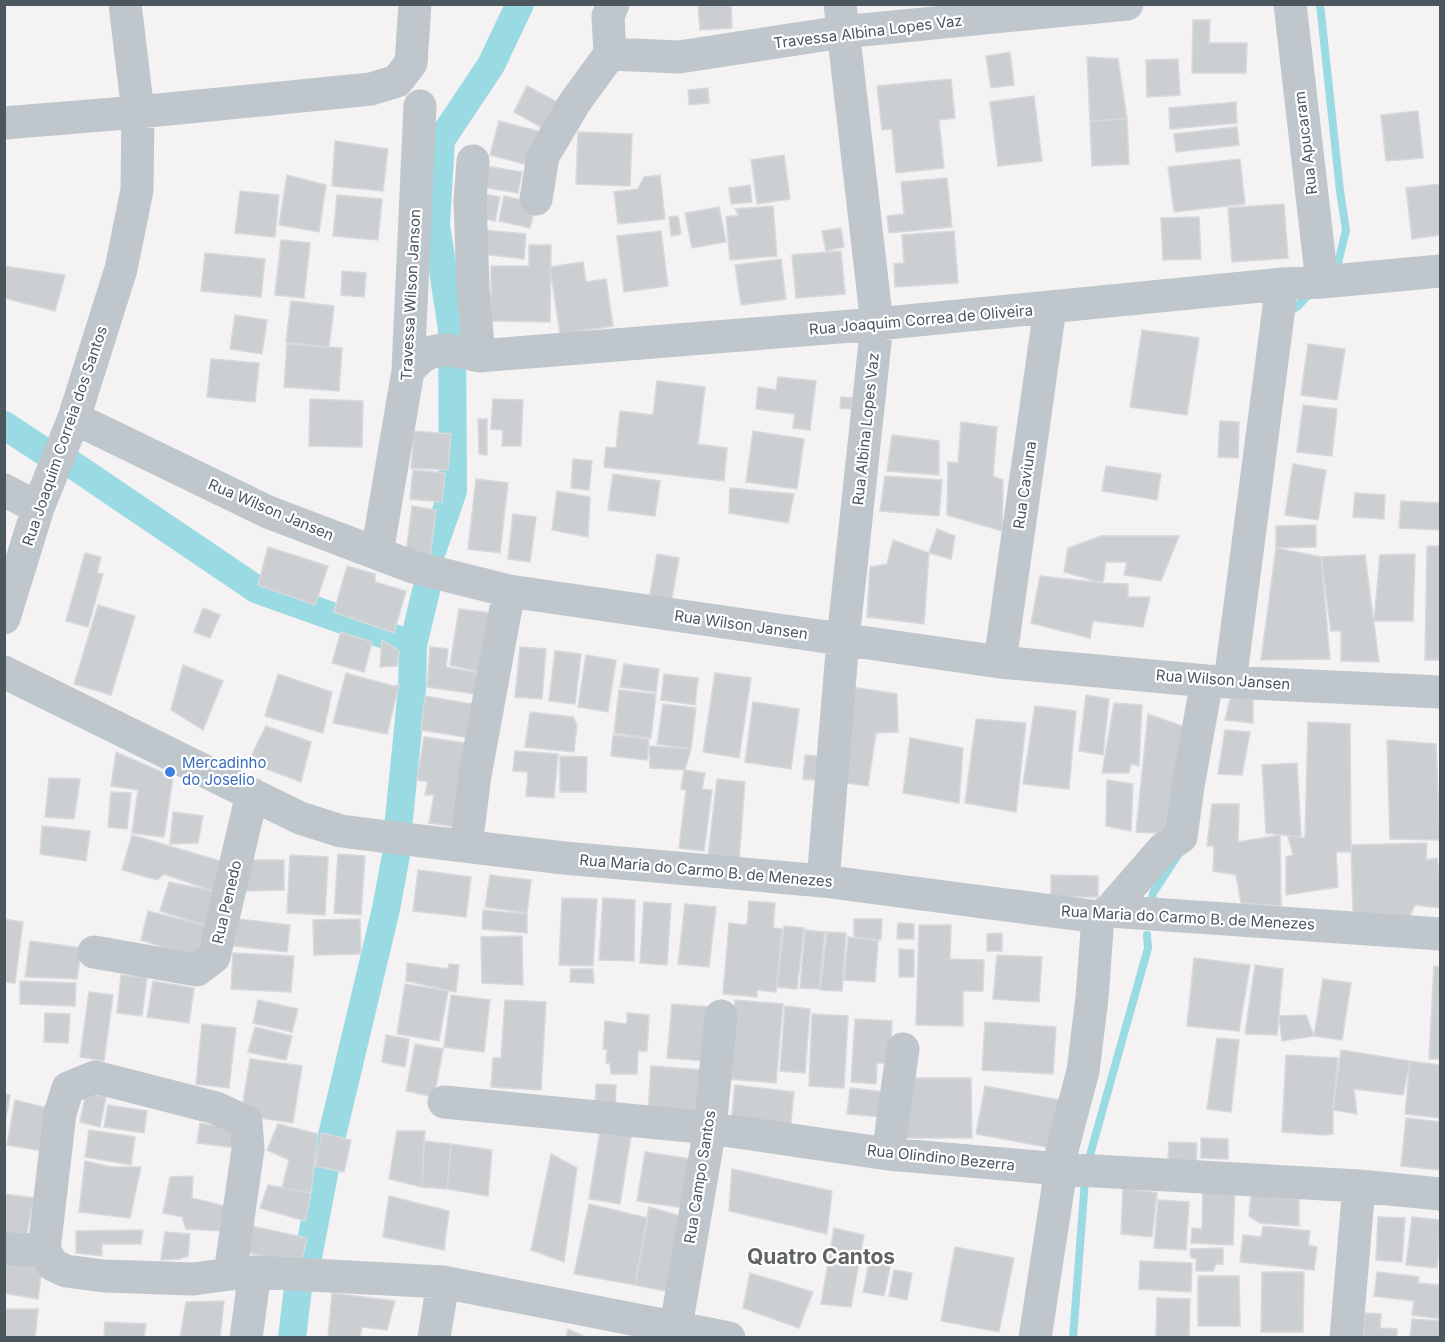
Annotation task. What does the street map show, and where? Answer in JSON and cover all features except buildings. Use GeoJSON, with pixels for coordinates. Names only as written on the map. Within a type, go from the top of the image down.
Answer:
{"type":"FeatureCollection","features":[{"type":"Feature","properties":{"kind":"street","name":"Rua Joaquim Correia dos Santos"},"geometry":{"type":"LineString","coordinates":[[4,618],[38,508],[74,418],[122,269],[136,190],[138,112],[125,4]]}},
{"type":"Feature","properties":{"kind":"street"},"geometry":{"type":"LineString","coordinates":[[4,123],[371,89],[397,81],[411,63],[415,4]]}},
{"type":"Feature","properties":{"kind":"street"},"geometry":{"type":"LineString","coordinates":[[536,199],[543,156],[575,102],[610,54],[608,16],[613,4]]}},
{"type":"Feature","properties":{"kind":"street","name":"Travessa Albina Lopes Vaz"},"geometry":{"type":"LineString","coordinates":[[610,54],[679,57],[841,18],[1127,4]]}},
{"type":"Feature","properties":{"kind":"street","name":"Rua Apucaram"},"geometry":{"type":"LineString","coordinates":[[1290,4],[1322,282]]}},
{"type":"Feature","properties":{"kind":"street","name":"Rua Albina Lopes Vaz"},"geometry":{"type":"LineString","coordinates":[[823,881],[843,640],[877,324],[841,18]]}},
{"type":"Feature","properties":{"kind":"street","name":"Travessa Wilson Janson"},"geometry":{"type":"LineString","coordinates":[[377,553],[408,371],[420,106]]}},
{"type":"Feature","properties":{"kind":"street"},"geometry":{"type":"LineString","coordinates":[[473,161],[470,201],[473,288],[479,356]]}},
{"type":"Feature","properties":{"kind":"street","name":"Rua Joaquim Correa de Oliveira"},"geometry":{"type":"LineString","coordinates":[[408,371],[422,357],[436,350],[479,356],[877,324],[1282,284],[1440,271]]}},
{"type":"Feature","properties":{"kind":"street"},"geometry":{"type":"LineString","coordinates":[[1035,1338],[1062,1150],[1083,1071],[1103,914],[1163,849],[1182,837],[1188,786],[1219,682],[1282,284]]}},
{"type":"Feature","properties":{"kind":"street","name":"Rua Caviuna"},"geometry":{"type":"LineString","coordinates":[[1000,662],[1050,308]]}},
{"type":"Feature","properties":{"kind":"street","name":"Rua Wilson Jansen"},"geometry":{"type":"LineString","coordinates":[[74,418],[268,512],[413,567],[509,591],[1000,662],[1219,682],[1440,692]]}},
{"type":"Feature","properties":{"kind":"street"},"geometry":{"type":"LineString","coordinates":[[4,490],[38,508]]}},
{"type":"Feature","properties":{"kind":"street"},"geometry":{"type":"LineString","coordinates":[[466,846],[477,764],[509,591]]}},
{"type":"Feature","properties":{"kind":"street","name":"Rua Maria do Carmo B. de Menezes"},"geometry":{"type":"LineString","coordinates":[[4,672],[300,818],[341,831],[564,858],[823,881],[1103,914],[1440,934]]}},
{"type":"Feature","properties":{"kind":"street","name":"Rua Penedo"},"geometry":{"type":"LineString","coordinates":[[94,952],[197,970],[214,957],[252,794]]}},
{"type":"Feature","properties":{"kind":"street","name":"Rua Campo Santos"},"geometry":{"type":"LineString","coordinates":[[675,1333],[710,1128],[721,1016]]}},
{"type":"Feature","properties":{"kind":"street"},"geometry":{"type":"LineString","coordinates":[[888,1154],[903,1049]]}},
{"type":"Feature","properties":{"kind":"street"},"geometry":{"type":"LineString","coordinates":[[246,1338],[243,1273],[248,1149],[246,1122],[216,1108],[95,1077],[68,1088],[60,1113],[44,1250],[54,1265],[66,1271],[104,1276],[194,1279],[243,1273],[443,1282],[675,1333],[729,1338]]}},
{"type":"Feature","properties":{"kind":"street","name":"Rua Olindino Bezerra"},"geometry":{"type":"LineString","coordinates":[[444,1102],[710,1128],[888,1154],[1061,1169],[1359,1186],[1440,1194]]}},
{"type":"Feature","properties":{"kind":"street"},"geometry":{"type":"LineString","coordinates":[[1346,1338],[1359,1186]]}},
{"type":"Feature","properties":{"kind":"street"},"geometry":{"type":"LineString","coordinates":[[4,1249],[44,1250]]}},
{"type":"Feature","properties":{"kind":"street"},"geometry":{"type":"LineString","coordinates":[[434,1338],[443,1282]]}},
{"type":"Feature","properties":{"kind":"waterway"},"geometry":{"type":"LineString","coordinates":[[430,557],[453,491],[452,329],[436,225],[441,140],[491,65],[520,4]]}},
{"type":"Feature","properties":{"kind":"waterway"},"geometry":{"type":"LineString","coordinates":[[1320,4],[1346,230],[1338,263],[1331,271]]}},
{"type":"Feature","properties":{"kind":"waterway"},"geometry":{"type":"LineString","coordinates":[[1286,314],[1298,306],[1310,293]]}},
{"type":"Feature","properties":{"kind":"waterway"},"geometry":{"type":"LineString","coordinates":[[4,425],[48,454]]}},
{"type":"Feature","properties":{"kind":"waterway"},"geometry":{"type":"LineString","coordinates":[[70,463],[256,589],[413,645]]}},
{"type":"Feature","properties":{"kind":"waterway"},"geometry":{"type":"LineString","coordinates":[[398,829],[412,689],[413,645],[426,591]]}},
{"type":"Feature","properties":{"kind":"waterway"},"geometry":{"type":"LineString","coordinates":[[308,1257],[329,1148],[386,909],[396,855]]}},
{"type":"Feature","properties":{"kind":"waterway"},"geometry":{"type":"LineString","coordinates":[[1151,904],[1153,893],[1178,855]]}},
{"type":"Feature","properties":{"kind":"waterway"},"geometry":{"type":"LineString","coordinates":[[1090,1155],[1148,948],[1147,935]]}},
{"type":"Feature","properties":{"kind":"waterway"},"geometry":{"type":"LineString","coordinates":[[1073,1338],[1085,1180]]}},
{"type":"Feature","properties":{"kind":"waterway"},"geometry":{"type":"LineString","coordinates":[[292,1338],[298,1288]]}},
{"type":"Feature","properties":{"kind":"place","name":"Mercadinho do Joselio"},"geometry":{"type":"Point","coordinates":[170,772]}},
{"type":"Feature","properties":{"kind":"district","name":"Quatro Cantos"},"geometry":{"type":"Point","coordinates":[821,1257]}}]}
